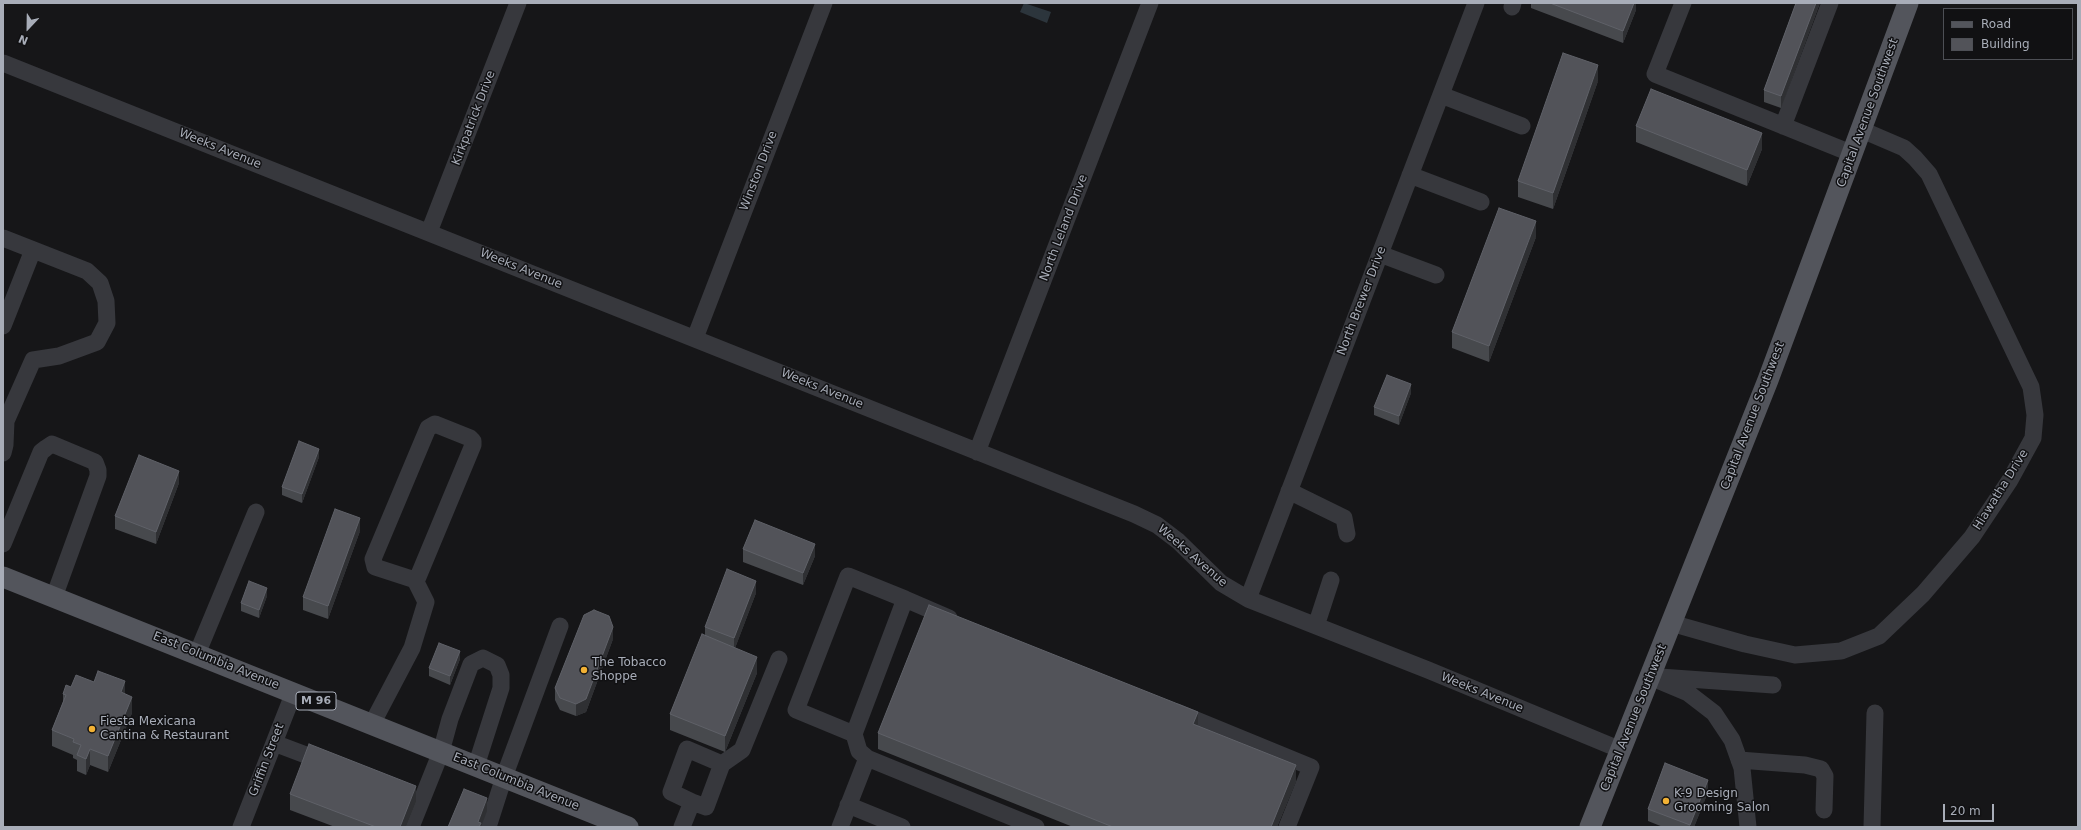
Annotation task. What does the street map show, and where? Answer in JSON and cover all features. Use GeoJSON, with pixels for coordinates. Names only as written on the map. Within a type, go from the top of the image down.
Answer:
{"type":"FeatureCollection","features":[{"type":"Feature","properties":{"kind":"main road","name":"Capital Avenue Southwest"},"geometry":{"type":"LineString","coordinates":[[1590,827],[1768,380],[1908,3]]}},
{"type":"Feature","properties":{"kind":"main road","name":"East Columbia Avenue"},"geometry":{"type":"LineString","coordinates":[[3,577],[504,777],[595,821],[628,827]]}},
{"type":"Feature","properties":{"kind":"street","name":"Kirkpatrick Drive"},"geometry":{"type":"LineString","coordinates":[[429,232],[518,3]]}},
{"type":"Feature","properties":{"kind":"street","name":"Winston Drive"},"geometry":{"type":"LineString","coordinates":[[695,338],[824,3]]}},
{"type":"Feature","properties":{"kind":"street","name":"North Leland Drive"},"geometry":{"type":"LineString","coordinates":[[977,452],[1150,3]]}},
{"type":"Feature","properties":{"kind":"street","name":"North Brewer Drive"},"geometry":{"type":"LineString","coordinates":[[1248,599],[1476,3]]}},
{"type":"Feature","properties":{"kind":"street"},"geometry":{"type":"LineString","coordinates":[[1683,3],[1654,74],[1853,154]]}},
{"type":"Feature","properties":{"kind":"street"},"geometry":{"type":"LineString","coordinates":[[1784,126],[1830,3]]}},
{"type":"Feature","properties":{"kind":"street","name":"Weeks Avenue"},"geometry":{"type":"LineString","coordinates":[[3,63],[695,338],[1157,525],[1178,541],[1222,583],[1248,599],[1620,750]]}},
{"type":"Feature","properties":{"kind":"street"},"geometry":{"type":"LineString","coordinates":[[1441,95],[1522,126]]}},
{"type":"Feature","properties":{"kind":"street","name":"Hiawatha Drive"},"geometry":{"type":"LineString","coordinates":[[1671,623],[1745,644],[1795,655],[1841,651],[1879,636],[1923,594],[1972,537],[2010,480],[2033,438],[2035,415],[2031,387],[1929,174],[1904,148],[1862,130]]}},
{"type":"Feature","properties":{"kind":"street"},"geometry":{"type":"LineString","coordinates":[[1410,175],[1481,202]]}},
{"type":"Feature","properties":{"kind":"street"},"geometry":{"type":"LineString","coordinates":[[3,238],[86,271],[100,283],[106,301],[107,323],[97,342],[59,356],[33,360],[6,421],[5,445],[3,453]]}},
{"type":"Feature","properties":{"kind":"street"},"geometry":{"type":"LineString","coordinates":[[3,326],[33,250]]}},
{"type":"Feature","properties":{"kind":"street"},"geometry":{"type":"LineString","coordinates":[[1380,254],[1436,275]]}},
{"type":"Feature","properties":{"kind":"street"},"geometry":{"type":"LineString","coordinates":[[434,424],[470,438],[472,445],[418,577],[415,580],[410,580],[375,567],[373,559],[428,428],[434,424]]}},
{"type":"Feature","properties":{"kind":"street"},"geometry":{"type":"LineString","coordinates":[[3,544],[42,452],[46,448],[52,444],[94,462],[98,470],[98,476],[54,597]]}},
{"type":"Feature","properties":{"kind":"street"},"geometry":{"type":"LineString","coordinates":[[1289,490],[1344,518],[1347,534]]}},
{"type":"Feature","properties":{"kind":"street"},"geometry":{"type":"LineString","coordinates":[[197,654],[256,512]]}},
{"type":"Feature","properties":{"kind":"street"},"geometry":{"type":"LineString","coordinates":[[854,734],[796,710],[848,576],[964,624]]}},
{"type":"Feature","properties":{"kind":"street"},"geometry":{"type":"LineString","coordinates":[[372,724],[412,648],[426,602],[415,580]]}},
{"type":"Feature","properties":{"kind":"street"},"geometry":{"type":"LineString","coordinates":[[1316,626],[1331,580]]}},
{"type":"Feature","properties":{"kind":"street"},"geometry":{"type":"LineString","coordinates":[[905,600],[854,734],[859,751],[867,758],[1036,827]]}},
{"type":"Feature","properties":{"kind":"street"},"geometry":{"type":"LineString","coordinates":[[488,827],[504,777],[560,626]]}},
{"type":"Feature","properties":{"kind":"street"},"geometry":{"type":"LineString","coordinates":[[411,827],[416,795],[441,752],[450,718],[471,664],[483,658],[497,665],[501,674],[501,688],[476,766]]}},
{"type":"Feature","properties":{"kind":"street"},"geometry":{"type":"LineString","coordinates":[[722,764],[687,749],[670,792],[706,807],[722,764],[742,750],[779,659]]}},
{"type":"Feature","properties":{"kind":"street"},"geometry":{"type":"LineString","coordinates":[[1650,677],[1773,685]]}},
{"type":"Feature","properties":{"kind":"street"},"geometry":{"type":"LineString","coordinates":[[1650,677],[1688,693],[1714,713],[1732,740],[1742,768],[1748,827]]}},
{"type":"Feature","properties":{"kind":"street","name":"Griffin Street"},"geometry":{"type":"LineString","coordinates":[[242,827],[294,692]]}},
{"type":"Feature","properties":{"kind":"street"},"geometry":{"type":"LineString","coordinates":[[1164,706],[1312,767],[1287,827]]}},
{"type":"Feature","properties":{"kind":"street"},"geometry":{"type":"LineString","coordinates":[[1872,827],[1875,713]]}},
{"type":"Feature","properties":{"kind":"street"},"geometry":{"type":"LineString","coordinates":[[274,744],[341,768]]}},
{"type":"Feature","properties":{"kind":"street"},"geometry":{"type":"LineString","coordinates":[[840,827],[867,758]]}},
{"type":"Feature","properties":{"kind":"street"},"geometry":{"type":"LineString","coordinates":[[1739,760],[1805,765],[1821,769],[1825,776],[1824,810]]}},
{"type":"Feature","properties":{"kind":"street"},"geometry":{"type":"LineString","coordinates":[[682,827],[692,802]]}},
{"type":"Feature","properties":{"kind":"street"},"geometry":{"type":"LineString","coordinates":[[848,805],[902,827]]}},
{"type":"Feature","properties":{"kind":"shaded area"},"geometry":{"type":"Polygon","coordinates":[[[1024,3],[1051,12],[1047,23],[1020,12],[1024,3]]]}},
{"type":"Feature","properties":{"kind":"building"},"geometry":{"type":"Polygon","coordinates":[[[1550,3],[1634,3],[1623,31],[1550,3]]]}},
{"type":"Feature","properties":{"kind":"building"},"geometry":{"type":"Polygon","coordinates":[[[1796,3],[1816,3],[1781,96],[1764,90],[1796,3]]]}},
{"type":"Feature","properties":{"kind":"building"},"geometry":{"type":"Polygon","coordinates":[[[1563,53],[1598,65],[1553,193],[1518,181],[1563,53]]]}},
{"type":"Feature","properties":{"kind":"building"},"geometry":{"type":"Polygon","coordinates":[[[1651,89],[1762,133],[1747,170],[1636,126],[1651,89]]]}},
{"type":"Feature","properties":{"kind":"building"},"geometry":{"type":"Polygon","coordinates":[[[1499,208],[1536,221],[1489,346],[1452,332],[1499,208]]]}},
{"type":"Feature","properties":{"kind":"building"},"geometry":{"type":"Polygon","coordinates":[[[1387,375],[1411,384],[1399,416],[1374,407],[1387,375]]]}},
{"type":"Feature","properties":{"kind":"building"},"geometry":{"type":"Polygon","coordinates":[[[299,441],[319,449],[302,494],[282,487],[299,441]]]}},
{"type":"Feature","properties":{"kind":"building"},"geometry":{"type":"Polygon","coordinates":[[[139,455],[179,471],[156,532],[115,516],[139,455]]]}},
{"type":"Feature","properties":{"kind":"building"},"geometry":{"type":"Polygon","coordinates":[[[335,509],[360,518],[328,606],[303,597],[335,509]]]}},
{"type":"Feature","properties":{"kind":"building"},"geometry":{"type":"Polygon","coordinates":[[[755,520],[815,544],[803,573],[743,549],[755,520]]]}},
{"type":"Feature","properties":{"kind":"building"},"geometry":{"type":"Polygon","coordinates":[[[727,569],[756,581],[734,638],[705,627],[727,569]]]}},
{"type":"Feature","properties":{"kind":"building"},"geometry":{"type":"Polygon","coordinates":[[[249,581],[267,588],[259,610],[241,603],[249,581]]]}},
{"type":"Feature","properties":{"kind":"building"},"geometry":{"type":"Polygon","coordinates":[[[929,605],[1198,712],[1193,724],[1296,765],[1271,827],[1113,827],[878,733],[929,605]]]}},
{"type":"Feature","properties":{"kind":"building","name":"The Tobacco Shoppe"},"geometry":{"type":"Polygon","coordinates":[[[594,610],[609,616],[613,627],[586,699],[576,704],[560,698],[555,688],[584,615],[594,610]]]}},
{"type":"Feature","properties":{"kind":"building"},"geometry":{"type":"Polygon","coordinates":[[[702,634],[757,657],[725,736],[670,714],[702,634]]]}},
{"type":"Feature","properties":{"kind":"building"},"geometry":{"type":"Polygon","coordinates":[[[439,643],[460,651],[450,676],[429,668],[439,643]]]}},
{"type":"Feature","properties":{"kind":"building","name":"Fiesta Mexicana Cantina & Restaurant"},"geometry":{"type":"Polygon","coordinates":[[[98,671],[125,681],[121,692],[132,697],[108,756],[90,749],[86,759],[77,755],[81,745],[73,742],[74,739],[52,730],[66,695],[63,694],[66,685],[71,687],[76,675],[94,682],[98,671]]]}},
{"type":"Feature","properties":{"kind":"building"},"geometry":{"type":"Polygon","coordinates":[[[309,744],[416,786],[400,827],[376,827],[290,794],[309,744]]]}},
{"type":"Feature","properties":{"kind":"building"},"geometry":{"type":"Polygon","coordinates":[[[1665,763],[1708,780],[1690,825],[1648,809],[1665,763]]]}},
{"type":"Feature","properties":{"kind":"building"},"geometry":{"type":"Polygon","coordinates":[[[464,789],[487,798],[478,822],[481,823],[479,827],[448,827],[464,789]]]}},
{"type":"Feature","properties":{"kind":"place","name":"The Tobacco Shoppe"},"geometry":{"type":"Point","coordinates":[584,670]}},
{"type":"Feature","properties":{"kind":"place","name":"Fiesta Mexicana Cantina & Restaurant"},"geometry":{"type":"Point","coordinates":[92,729]}},
{"type":"Feature","properties":{"kind":"place","name":"K-9 Design Grooming Salon"},"geometry":{"type":"Point","coordinates":[1666,801]}}]}
